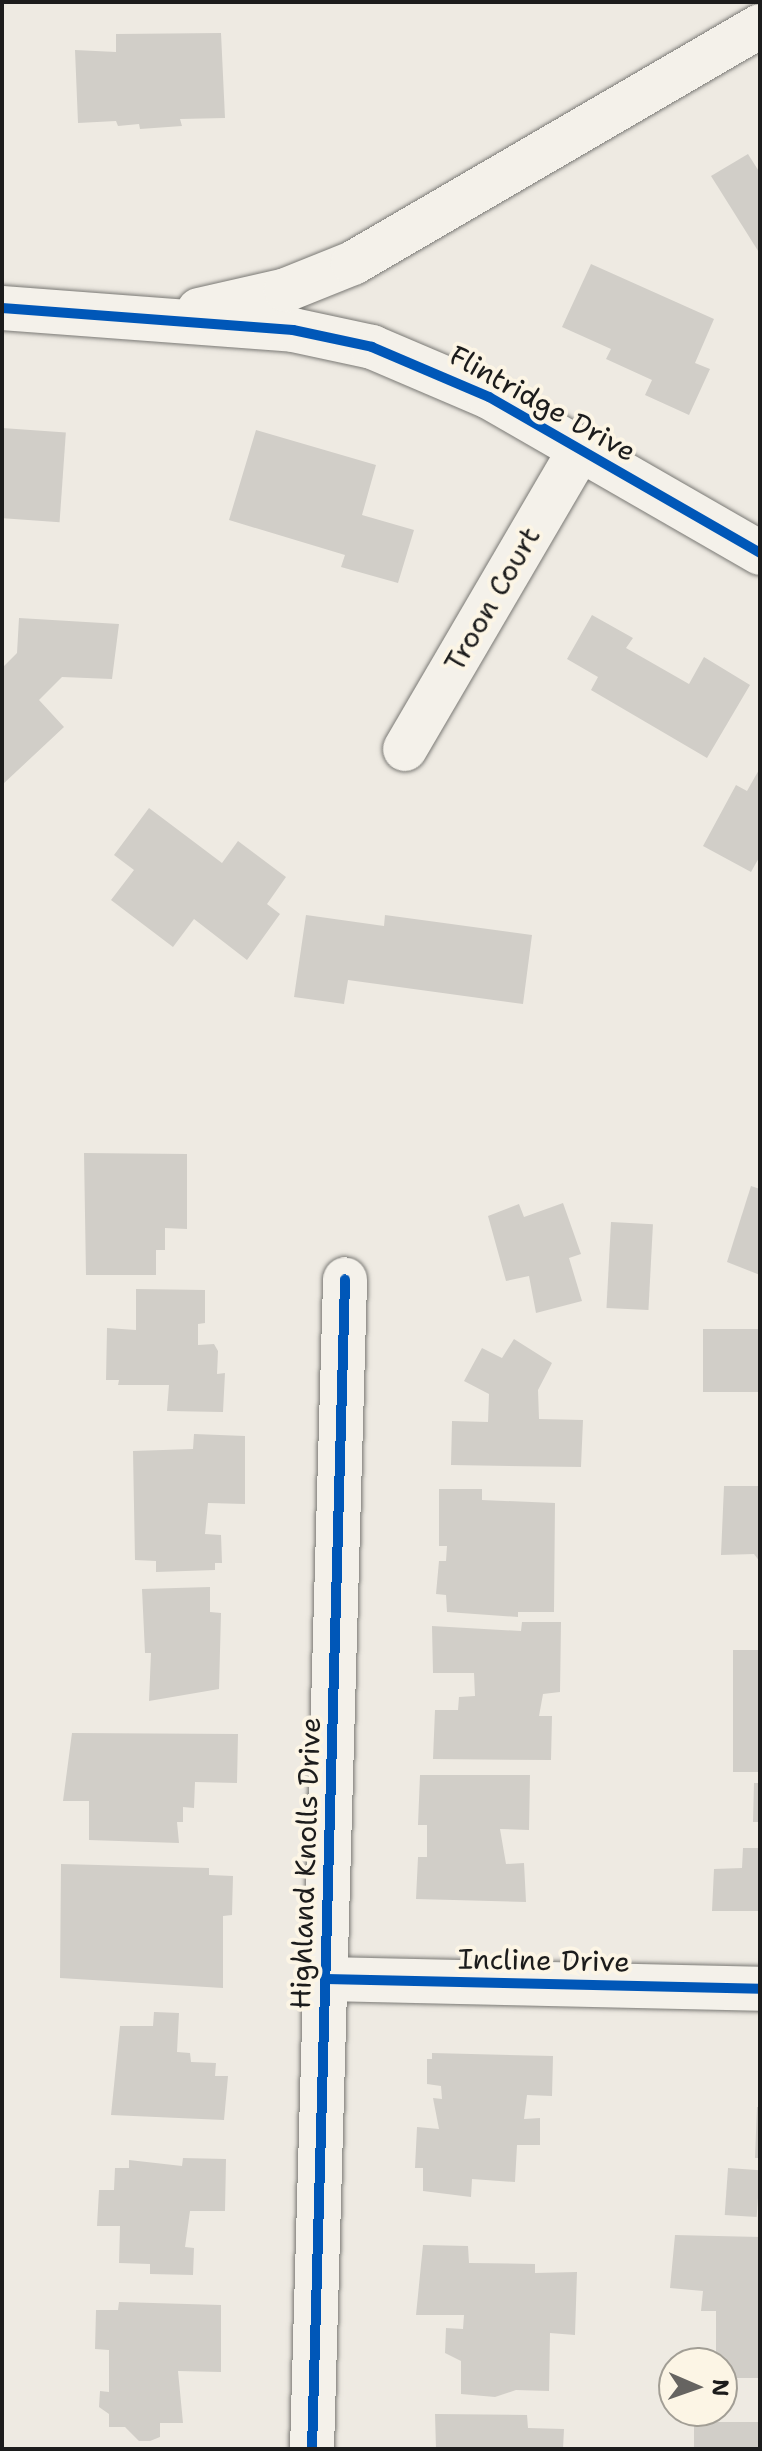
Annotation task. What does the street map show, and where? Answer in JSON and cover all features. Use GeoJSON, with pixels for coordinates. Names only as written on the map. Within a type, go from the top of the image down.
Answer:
{"type":"FeatureCollection","features":[{"type":"Feature","properties":{"kind":"street","name":"Flintridge Drive"},"geometry":{"type":"LineString","coordinates":[[85,314],[216,308],[286,290],[353,263],[760,26]]}},
{"type":"Feature","properties":{"kind":"street","name":"Flintridge Drive"},"geometry":{"type":"LineString","coordinates":[[2,308],[293,330],[372,347],[441,372],[760,553]]}},
{"type":"Feature","properties":{"kind":"street","name":"Troon Court"},"geometry":{"type":"LineString","coordinates":[[405,749],[580,449]]}},
{"type":"Feature","properties":{"kind":"street","name":"Highland Knolls Drive"},"geometry":{"type":"LineString","coordinates":[[312,2449],[345,1279]]}},
{"type":"Feature","properties":{"kind":"street","name":"Incline Drive"},"geometry":{"type":"LineString","coordinates":[[326,1979],[760,1989]]}},
{"type":"Feature","properties":{"kind":"building"},"geometry":{"type":"Polygon","coordinates":[[[221,33],[225,118],[180,119],[182,126],[140,129],[139,124],[118,126],[116,121],[78,123],[75,50],[116,52],[116,34],[221,33]]]}},
{"type":"Feature","properties":{"kind":"building"},"geometry":{"type":"Polygon","coordinates":[[[748,154],[760,173],[760,254],[711,176],[748,154]]]}},
{"type":"Feature","properties":{"kind":"building"},"geometry":{"type":"Polygon","coordinates":[[[591,264],[714,319],[695,363],[710,369],[689,415],[645,395],[652,380],[606,359],[611,349],[562,327],[591,264]]]}},
{"type":"Feature","properties":{"kind":"building"},"geometry":{"type":"Polygon","coordinates":[[[2,428],[66,432],[60,522],[2,518],[2,428]]]}},
{"type":"Feature","properties":{"kind":"building"},"geometry":{"type":"Polygon","coordinates":[[[256,430],[376,465],[362,515],[414,530],[398,583],[341,567],[345,555],[229,520],[256,430]]]}},
{"type":"Feature","properties":{"kind":"building"},"geometry":{"type":"Polygon","coordinates":[[[592,615],[633,638],[626,648],[689,684],[704,657],[750,685],[707,758],[591,690],[598,677],[567,659],[592,615]]]}},
{"type":"Feature","properties":{"kind":"building"},"geometry":{"type":"Polygon","coordinates":[[[19,618],[119,624],[112,679],[62,677],[39,700],[64,727],[2,785],[2,668],[17,653],[19,618]]]}},
{"type":"Feature","properties":{"kind":"building"},"geometry":{"type":"Polygon","coordinates":[[[760,768],[760,856],[751,872],[703,846],[736,785],[747,791],[760,768]]]}},
{"type":"Feature","properties":{"kind":"building"},"geometry":{"type":"Polygon","coordinates":[[[149,808],[222,863],[238,841],[286,877],[267,904],[280,914],[247,960],[194,919],[173,947],[111,900],[134,870],[114,855],[149,808]]]}},
{"type":"Feature","properties":{"kind":"building"},"geometry":{"type":"Polygon","coordinates":[[[306,915],[384,926],[385,915],[532,935],[523,1004],[348,980],[344,1004],[294,997],[306,915]]]}},
{"type":"Feature","properties":{"kind":"building"},"geometry":{"type":"Polygon","coordinates":[[[84,1153],[187,1154],[187,1229],[165,1228],[165,1250],[156,1250],[156,1275],[86,1275],[84,1153]]]}},
{"type":"Feature","properties":{"kind":"building"},"geometry":{"type":"Polygon","coordinates":[[[751,1186],[760,1189],[760,1275],[727,1262],[751,1186]]]}},
{"type":"Feature","properties":{"kind":"building"},"geometry":{"type":"Polygon","coordinates":[[[563,1203],[581,1254],[569,1258],[582,1301],[536,1313],[529,1276],[506,1281],[488,1216],[519,1204],[524,1217],[563,1203]]]}},
{"type":"Feature","properties":{"kind":"building"},"geometry":{"type":"Polygon","coordinates":[[[611,1222],[653,1224],[648,1310],[606,1308],[611,1222]]]}},
{"type":"Feature","properties":{"kind":"building"},"geometry":{"type":"Polygon","coordinates":[[[136,1289],[205,1290],[205,1323],[198,1324],[198,1345],[214,1344],[218,1351],[217,1374],[225,1373],[223,1412],[167,1411],[169,1385],[118,1385],[119,1380],[106,1380],[107,1328],[136,1330],[136,1289]]]}},
{"type":"Feature","properties":{"kind":"building"},"geometry":{"type":"Polygon","coordinates":[[[703,1329],[760,1329],[760,1392],[703,1392],[703,1329]]]}},
{"type":"Feature","properties":{"kind":"building"},"geometry":{"type":"Polygon","coordinates":[[[514,1339],[552,1363],[538,1390],[539,1419],[583,1420],[581,1467],[451,1465],[452,1421],[488,1422],[489,1394],[464,1381],[482,1348],[502,1358],[514,1339]]]}},
{"type":"Feature","properties":{"kind":"building"},"geometry":{"type":"Polygon","coordinates":[[[194,1434],[245,1436],[245,1504],[208,1503],[205,1534],[221,1535],[222,1563],[215,1563],[215,1570],[156,1572],[156,1561],[135,1560],[133,1451],[193,1449],[194,1434]]]}},
{"type":"Feature","properties":{"kind":"building"},"geometry":{"type":"Polygon","coordinates":[[[724,1486],[760,1486],[760,1562],[754,1554],[721,1555],[724,1486]]]}},
{"type":"Feature","properties":{"kind":"building"},"geometry":{"type":"Polygon","coordinates":[[[439,1489],[482,1489],[482,1500],[555,1503],[554,1612],[518,1612],[518,1617],[447,1612],[446,1595],[436,1594],[439,1561],[446,1561],[447,1546],[439,1546],[439,1489]]]}},
{"type":"Feature","properties":{"kind":"building"},"geometry":{"type":"Polygon","coordinates":[[[210,1587],[210,1612],[221,1613],[219,1689],[149,1701],[151,1653],[145,1653],[142,1589],[210,1587]]]}},
{"type":"Feature","properties":{"kind":"building"},"geometry":{"type":"Polygon","coordinates":[[[522,1622],[561,1622],[560,1692],[543,1694],[539,1716],[552,1716],[551,1760],[433,1759],[435,1710],[458,1710],[459,1697],[475,1696],[474,1673],[433,1673],[432,1626],[521,1631],[522,1622]]]}},
{"type":"Feature","properties":{"kind":"building"},"geometry":{"type":"Polygon","coordinates":[[[733,1650],[760,1650],[760,1772],[733,1772],[733,1650]]]}},
{"type":"Feature","properties":{"kind":"building"},"geometry":{"type":"Polygon","coordinates":[[[72,1733],[238,1734],[237,1783],[195,1782],[194,1808],[183,1807],[183,1822],[177,1822],[179,1843],[89,1840],[89,1801],[63,1801],[72,1733]]]}},
{"type":"Feature","properties":{"kind":"building"},"geometry":{"type":"Polygon","coordinates":[[[420,1775],[530,1775],[529,1830],[500,1829],[506,1864],[524,1863],[526,1902],[416,1899],[418,1857],[427,1857],[427,1825],[418,1825],[420,1775]]]}},
{"type":"Feature","properties":{"kind":"building"},"geometry":{"type":"Polygon","coordinates":[[[754,1783],[760,1783],[760,1822],[753,1822],[754,1783]]]}},
{"type":"Feature","properties":{"kind":"building"},"geometry":{"type":"Polygon","coordinates":[[[743,1848],[760,1848],[760,1911],[712,1911],[714,1869],[742,1868],[743,1848]]]}},
{"type":"Feature","properties":{"kind":"building"},"geometry":{"type":"Polygon","coordinates":[[[61,1864],[209,1868],[209,1875],[233,1876],[232,1915],[223,1916],[223,1988],[60,1978],[61,1864]]]}},
{"type":"Feature","properties":{"kind":"building"},"geometry":{"type":"Polygon","coordinates":[[[154,2012],[179,2013],[177,2052],[190,2053],[191,2062],[216,2063],[215,2076],[228,2076],[224,2120],[111,2115],[120,2026],[153,2026],[154,2012]]]}},
{"type":"Feature","properties":{"kind":"building"},"geometry":{"type":"Polygon","coordinates":[[[432,2053],[553,2056],[552,2096],[527,2095],[524,2119],[540,2118],[540,2145],[517,2145],[515,2182],[472,2179],[471,2197],[423,2191],[423,2168],[415,2168],[417,2127],[439,2129],[433,2098],[442,2099],[441,2086],[427,2084],[427,2059],[432,2059],[432,2053]]]}},
{"type":"Feature","properties":{"kind":"building"},"geometry":{"type":"Polygon","coordinates":[[[757,2107],[760,2107],[760,2158],[755,2158],[757,2107]]]}},
{"type":"Feature","properties":{"kind":"building"},"geometry":{"type":"Polygon","coordinates":[[[183,2158],[226,2159],[225,2211],[190,2211],[185,2247],[194,2248],[193,2275],[150,2274],[150,2264],[119,2263],[120,2226],[97,2226],[99,2190],[114,2190],[115,2168],[129,2168],[129,2160],[182,2166],[183,2158]]]}},
{"type":"Feature","properties":{"kind":"building"},"geometry":{"type":"Polygon","coordinates":[[[728,2168],[760,2170],[757,2217],[725,2215],[728,2168]]]}},
{"type":"Feature","properties":{"kind":"building"},"geometry":{"type":"Polygon","coordinates":[[[675,2235],[760,2237],[760,2378],[738,2378],[738,2347],[716,2347],[716,2311],[701,2311],[703,2291],[670,2288],[675,2235]]]}},
{"type":"Feature","properties":{"kind":"building"},"geometry":{"type":"Polygon","coordinates":[[[423,2245],[468,2246],[469,2263],[535,2264],[535,2273],[577,2272],[575,2335],[550,2333],[549,2391],[516,2390],[495,2397],[461,2394],[461,2361],[445,2353],[446,2328],[463,2329],[464,2315],[416,2315],[423,2245]]]}},
{"type":"Feature","properties":{"kind":"building"},"geometry":{"type":"Polygon","coordinates":[[[119,2302],[221,2305],[221,2372],[178,2371],[183,2423],[160,2423],[160,2437],[150,2441],[139,2441],[125,2427],[109,2427],[109,2414],[99,2407],[100,2391],[109,2392],[109,2350],[95,2349],[96,2310],[118,2310],[119,2302]]]}},
{"type":"Feature","properties":{"kind":"building"},"geometry":{"type":"Polygon","coordinates":[[[435,2414],[527,2415],[528,2428],[564,2429],[563,2449],[436,2449],[435,2414]]]}},
{"type":"Feature","properties":{"kind":"building"},"geometry":{"type":"Polygon","coordinates":[[[738,2422],[760,2422],[760,2449],[694,2449],[694,2427],[738,2427],[738,2422]]]}},
{"type":"Feature","properties":{"kind":"cycle path"},"geometry":{"type":"LineString","coordinates":[[2,308],[293,330],[372,347],[489,397],[760,553]]}},
{"type":"Feature","properties":{"kind":"cycle path"},"geometry":{"type":"LineString","coordinates":[[312,2449],[345,1279]]}},
{"type":"Feature","properties":{"kind":"cycle path"},"geometry":{"type":"LineString","coordinates":[[326,1979],[760,1989]]}}]}
